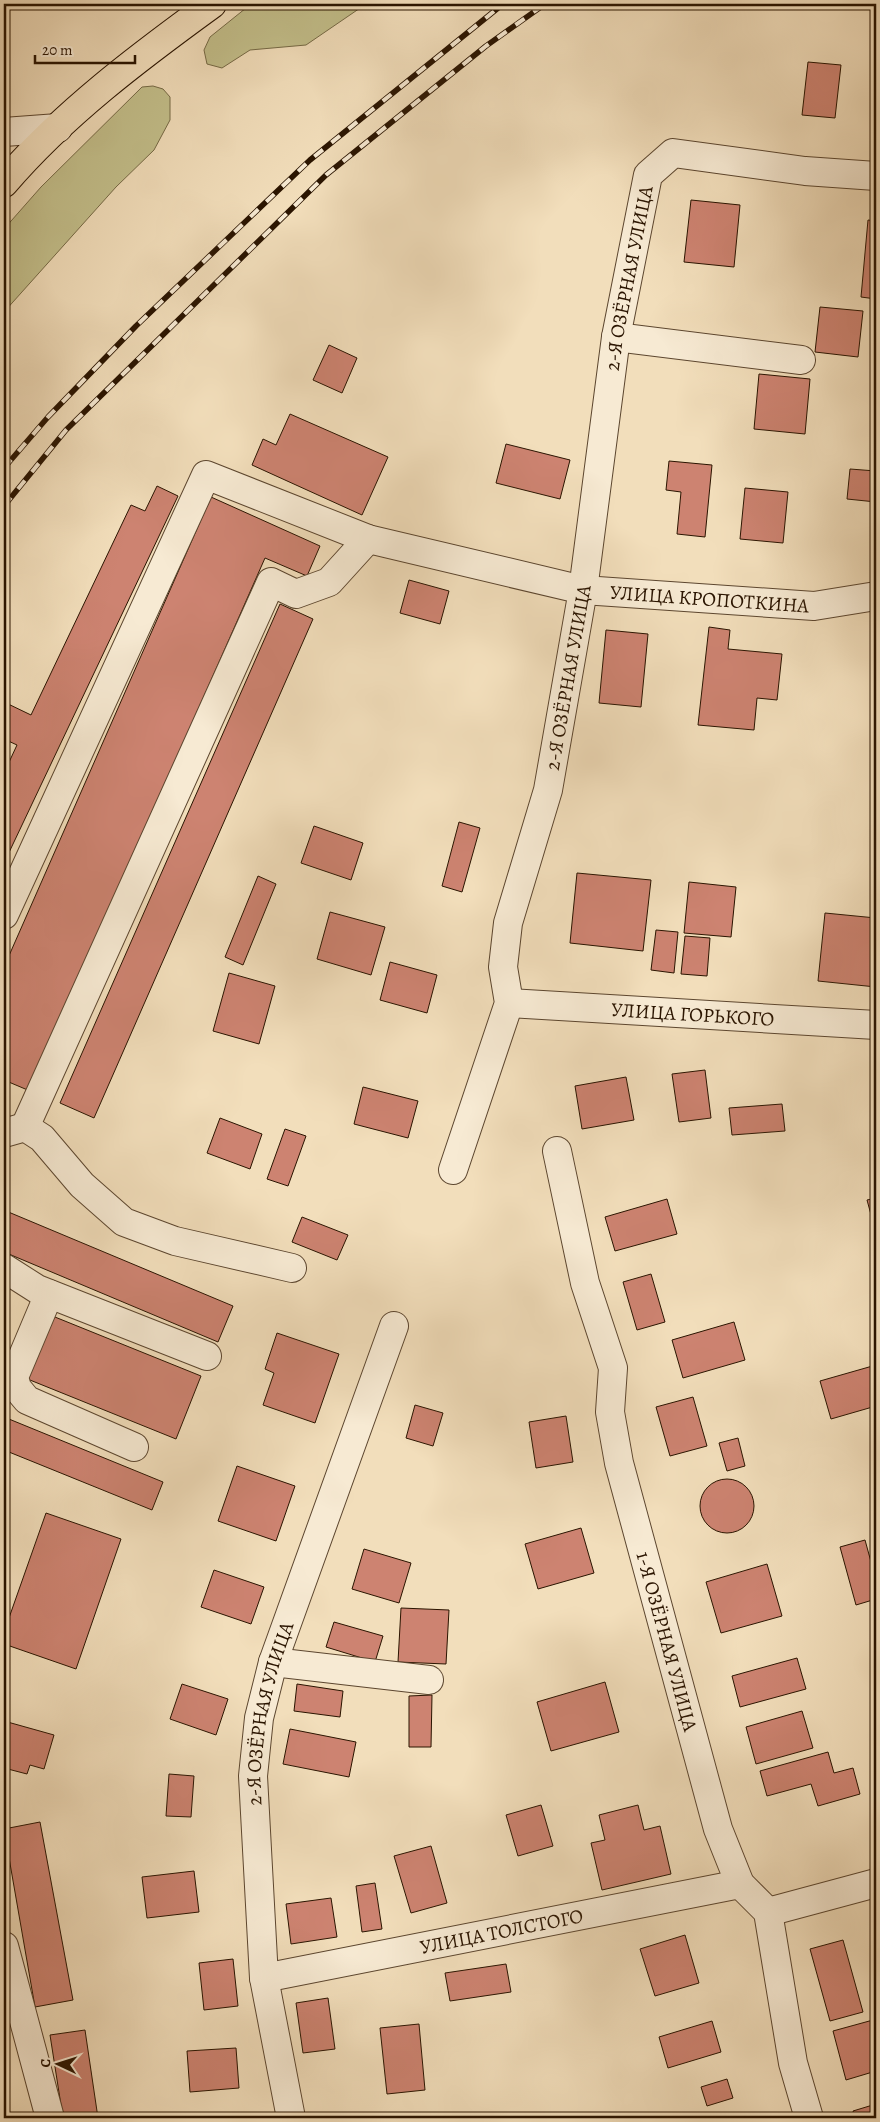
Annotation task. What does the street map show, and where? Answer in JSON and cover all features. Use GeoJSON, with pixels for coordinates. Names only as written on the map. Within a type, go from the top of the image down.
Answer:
{"type":"FeatureCollection","features":[{"type":"Feature","properties":{"kind":"main road"},"geometry":{"type":"LineString","coordinates":[[4,184],[58,128],[141,55],[212,4]]}},
{"type":"Feature","properties":{"kind":"street"},"geometry":{"type":"LineString","coordinates":[[4,132],[58,128]]}},
{"type":"Feature","properties":{"kind":"street","name":"2-Я ОЗЁРНАЯ УЛИЦА"},"geometry":{"type":"LineString","coordinates":[[452,1170],[509,1003],[503,967],[508,923],[548,790],[583,590],[616,337],[648,175],[673,153],[805,171],[876,176]]}},
{"type":"Feature","properties":{"kind":"street"},"geometry":{"type":"LineString","coordinates":[[616,337],[801,360]]}},
{"type":"Feature","properties":{"kind":"street","name":"УЛИЦА КРОПОТКИНА"},"geometry":{"type":"LineString","coordinates":[[4,915],[206,475],[368,539],[583,590],[814,606],[876,596]]}},
{"type":"Feature","properties":{"kind":"street"},"geometry":{"type":"LineString","coordinates":[[292,1268],[175,1241],[124,1222],[82,1185],[42,1138],[15,1130],[270,582],[296,594],[329,582],[368,539]]}},
{"type":"Feature","properties":{"kind":"street","name":"УЛИЦА ГОРЬКОГО"},"geometry":{"type":"LineString","coordinates":[[509,1003],[876,1025]]}},
{"type":"Feature","properties":{"kind":"street","name":"1-Я ОЗЁРНАЯ УЛИЦА"},"geometry":{"type":"LineString","coordinates":[[556,1151],[585,1283],[613,1368],[610,1412],[619,1463],[718,1828],[740,1884],[768,1912]]}},
{"type":"Feature","properties":{"kind":"street"},"geometry":{"type":"LineString","coordinates":[[4,1268],[37,1289],[207,1356]]}},
{"type":"Feature","properties":{"kind":"street"},"geometry":{"type":"LineString","coordinates":[[49,1294],[14,1377],[17,1388],[27,1400],[134,1448]]}},
{"type":"Feature","properties":{"kind":"street","name":"2-Я ОЗЁРНАЯ УЛИЦА"},"geometry":{"type":"LineString","coordinates":[[291,2118],[264,1978],[253,1776],[259,1718],[274,1662],[394,1326]]}},
{"type":"Feature","properties":{"kind":"street"},"geometry":{"type":"LineString","coordinates":[[274,1662],[429,1680]]}},
{"type":"Feature","properties":{"kind":"street"},"geometry":{"type":"LineString","coordinates":[[810,2118],[793,2063],[768,1912],[876,1883]]}},
{"type":"Feature","properties":{"kind":"street","name":"УЛИЦА ТОЛСТОГО"},"geometry":{"type":"LineString","coordinates":[[264,1978],[740,1884]]}},
{"type":"Feature","properties":{"kind":"street"},"geometry":{"type":"LineString","coordinates":[[4,1946],[50,2118]]}},
{"type":"Feature","properties":{"kind":"shaded area"},"geometry":{"type":"Polygon","coordinates":[[[251,4],[366,4],[306,45],[250,50],[222,68],[207,64],[204,50],[210,37],[251,4]]]}},
{"type":"Feature","properties":{"kind":"shaded area"},"geometry":{"type":"Polygon","coordinates":[[[153,86],[163,89],[170,97],[170,120],[154,150],[116,187],[4,312],[4,229],[41,187],[142,87],[153,86]]]}},
{"type":"Feature","properties":{"kind":"building"},"geometry":{"type":"Polygon","coordinates":[[[808,62],[841,65],[835,118],[802,115],[808,62]]]}},
{"type":"Feature","properties":{"kind":"building"},"geometry":{"type":"Polygon","coordinates":[[[691,200],[740,205],[734,267],[684,262],[691,200]]]}},
{"type":"Feature","properties":{"kind":"building"},"geometry":{"type":"Polygon","coordinates":[[[868,220],[876,221],[876,299],[861,297],[868,220]]]}},
{"type":"Feature","properties":{"kind":"building"},"geometry":{"type":"Polygon","coordinates":[[[820,307],[863,311],[858,357],[815,352],[820,307]]]}},
{"type":"Feature","properties":{"kind":"building"},"geometry":{"type":"Polygon","coordinates":[[[329,345],[357,358],[342,393],[313,380],[329,345]]]}},
{"type":"Feature","properties":{"kind":"building"},"geometry":{"type":"Polygon","coordinates":[[[759,374],[810,379],[805,434],[754,429],[759,374]]]}},
{"type":"Feature","properties":{"kind":"building"},"geometry":{"type":"Polygon","coordinates":[[[290,414],[388,457],[362,515],[252,465],[263,439],[276,445],[290,414]]]}},
{"type":"Feature","properties":{"kind":"building"},"geometry":{"type":"Polygon","coordinates":[[[506,444],[570,460],[560,499],[496,483],[506,444]]]}},
{"type":"Feature","properties":{"kind":"building"},"geometry":{"type":"Polygon","coordinates":[[[669,461],[712,465],[705,537],[677,534],[681,492],[666,490],[669,461]]]}},
{"type":"Feature","properties":{"kind":"building"},"geometry":{"type":"Polygon","coordinates":[[[850,469],[876,471],[876,502],[847,499],[850,469]]]}},
{"type":"Feature","properties":{"kind":"building"},"geometry":{"type":"Polygon","coordinates":[[[157,486],[178,496],[4,863],[4,773],[17,745],[4,739],[4,702],[31,715],[131,505],[145,511],[157,486]]]}},
{"type":"Feature","properties":{"kind":"building"},"geometry":{"type":"Polygon","coordinates":[[[745,488],[788,492],[783,543],[740,539],[745,488]]]}},
{"type":"Feature","properties":{"kind":"building"},"geometry":{"type":"Polygon","coordinates":[[[211,497],[320,546],[307,576],[265,558],[30,1091],[4,1080],[4,967],[211,497]]]}},
{"type":"Feature","properties":{"kind":"building"},"geometry":{"type":"Polygon","coordinates":[[[409,580],[449,591],[440,624],[400,613],[409,580]]]}},
{"type":"Feature","properties":{"kind":"building"},"geometry":{"type":"Polygon","coordinates":[[[280,604],[313,619],[94,1118],[60,1103],[280,604]]]}},
{"type":"Feature","properties":{"kind":"building"},"geometry":{"type":"Polygon","coordinates":[[[709,627],[730,630],[728,649],[782,654],[777,700],[757,698],[754,730],[698,725],[709,627]]]}},
{"type":"Feature","properties":{"kind":"building"},"geometry":{"type":"Polygon","coordinates":[[[606,630],[648,634],[641,707],[599,703],[606,630]]]}},
{"type":"Feature","properties":{"kind":"building"},"geometry":{"type":"Polygon","coordinates":[[[459,822],[480,828],[462,892],[442,886],[459,822]]]}},
{"type":"Feature","properties":{"kind":"building"},"geometry":{"type":"Polygon","coordinates":[[[314,826],[363,843],[351,880],[301,863],[314,826]]]}},
{"type":"Feature","properties":{"kind":"building"},"geometry":{"type":"Polygon","coordinates":[[[577,873],[651,880],[643,951],[570,943],[577,873]]]}},
{"type":"Feature","properties":{"kind":"building"},"geometry":{"type":"Polygon","coordinates":[[[258,876],[276,884],[243,965],[225,957],[258,876]]]}},
{"type":"Feature","properties":{"kind":"building"},"geometry":{"type":"Polygon","coordinates":[[[689,882],[736,887],[731,937],[684,933],[689,882]]]}},
{"type":"Feature","properties":{"kind":"building"},"geometry":{"type":"Polygon","coordinates":[[[330,912],[385,927],[371,975],[317,959],[330,912]]]}},
{"type":"Feature","properties":{"kind":"building"},"geometry":{"type":"Polygon","coordinates":[[[825,913],[876,918],[876,987],[818,981],[825,913]]]}},
{"type":"Feature","properties":{"kind":"building"},"geometry":{"type":"Polygon","coordinates":[[[656,930],[678,932],[674,973],[651,970],[656,930]]]}},
{"type":"Feature","properties":{"kind":"building"},"geometry":{"type":"Polygon","coordinates":[[[685,936],[710,938],[707,976],[681,974],[685,936]]]}},
{"type":"Feature","properties":{"kind":"building"},"geometry":{"type":"Polygon","coordinates":[[[390,962],[437,975],[427,1013],[380,1000],[390,962]]]}},
{"type":"Feature","properties":{"kind":"building"},"geometry":{"type":"Polygon","coordinates":[[[229,973],[275,986],[259,1044],[213,1031],[229,973]]]}},
{"type":"Feature","properties":{"kind":"building"},"geometry":{"type":"Polygon","coordinates":[[[705,1070],[711,1118],[679,1122],[672,1074],[705,1070]]]}},
{"type":"Feature","properties":{"kind":"building"},"geometry":{"type":"Polygon","coordinates":[[[626,1077],[634,1120],[582,1129],[575,1086],[626,1077]]]}},
{"type":"Feature","properties":{"kind":"building"},"geometry":{"type":"Polygon","coordinates":[[[363,1087],[418,1101],[408,1138],[354,1124],[363,1087]]]}},
{"type":"Feature","properties":{"kind":"building"},"geometry":{"type":"Polygon","coordinates":[[[782,1104],[785,1131],[732,1135],[729,1108],[782,1104]]]}},
{"type":"Feature","properties":{"kind":"building"},"geometry":{"type":"Polygon","coordinates":[[[220,1118],[262,1134],[250,1169],[207,1153],[220,1118]]]}},
{"type":"Feature","properties":{"kind":"building"},"geometry":{"type":"Polygon","coordinates":[[[285,1129],[306,1136],[288,1186],[267,1179],[285,1129]]]}},
{"type":"Feature","properties":{"kind":"building"},"geometry":{"type":"Polygon","coordinates":[[[876,1198],[876,1233],[867,1200],[876,1198]]]}},
{"type":"Feature","properties":{"kind":"building"},"geometry":{"type":"Polygon","coordinates":[[[667,1199],[677,1234],[615,1251],[605,1217],[667,1199]]]}},
{"type":"Feature","properties":{"kind":"building"},"geometry":{"type":"Polygon","coordinates":[[[6,1211],[233,1306],[218,1342],[4,1252],[4,1217],[6,1211]]]}},
{"type":"Feature","properties":{"kind":"building"},"geometry":{"type":"Polygon","coordinates":[[[302,1217],[348,1235],[337,1260],[292,1242],[302,1217]]]}},
{"type":"Feature","properties":{"kind":"building"},"geometry":{"type":"Polygon","coordinates":[[[651,1274],[665,1322],[637,1330],[623,1282],[651,1274]]]}},
{"type":"Feature","properties":{"kind":"building"},"geometry":{"type":"Polygon","coordinates":[[[45,1313],[201,1376],[176,1439],[20,1376],[45,1313]]]}},
{"type":"Feature","properties":{"kind":"building"},"geometry":{"type":"Polygon","coordinates":[[[734,1322],[745,1360],[683,1378],[672,1340],[734,1322]]]}},
{"type":"Feature","properties":{"kind":"building"},"geometry":{"type":"Polygon","coordinates":[[[277,1333],[339,1354],[315,1423],[263,1405],[274,1373],[265,1369],[277,1333]]]}},
{"type":"Feature","properties":{"kind":"building"},"geometry":{"type":"Polygon","coordinates":[[[876,1365],[876,1406],[831,1419],[820,1381],[876,1365]]]}},
{"type":"Feature","properties":{"kind":"building"},"geometry":{"type":"Polygon","coordinates":[[[693,1397],[707,1446],[670,1456],[656,1407],[693,1397]]]}},
{"type":"Feature","properties":{"kind":"building"},"geometry":{"type":"Polygon","coordinates":[[[415,1405],[443,1413],[433,1446],[406,1438],[415,1405]]]}},
{"type":"Feature","properties":{"kind":"building"},"geometry":{"type":"Polygon","coordinates":[[[566,1416],[573,1462],[536,1468],[529,1422],[566,1416]]]}},
{"type":"Feature","properties":{"kind":"building"},"geometry":{"type":"Polygon","coordinates":[[[4,1417],[163,1482],[152,1510],[4,1450],[4,1417]]]}},
{"type":"Feature","properties":{"kind":"building"},"geometry":{"type":"Polygon","coordinates":[[[738,1438],[745,1466],[727,1471],[719,1443],[738,1438]]]}},
{"type":"Feature","properties":{"kind":"building"},"geometry":{"type":"Polygon","coordinates":[[[237,1466],[295,1486],[276,1541],[218,1521],[237,1466]]]}},
{"type":"Feature","properties":{"kind":"building"},"geometry":{"type":"Polygon","coordinates":[[[722,1479],[732,1479],[742,1483],[750,1491],[754,1506],[750,1521],[742,1529],[732,1533],[722,1533],[712,1529],[704,1521],[700,1511],[700,1501],[704,1491],[712,1483],[722,1479]]]}},
{"type":"Feature","properties":{"kind":"building"},"geometry":{"type":"Polygon","coordinates":[[[46,1513],[121,1539],[76,1669],[4,1644],[4,1632],[46,1513]]]}},
{"type":"Feature","properties":{"kind":"building"},"geometry":{"type":"Polygon","coordinates":[[[581,1528],[594,1573],[538,1589],[525,1544],[581,1528]]]}},
{"type":"Feature","properties":{"kind":"building"},"geometry":{"type":"Polygon","coordinates":[[[865,1540],[876,1580],[876,1599],[856,1605],[840,1547],[865,1540]]]}},
{"type":"Feature","properties":{"kind":"building"},"geometry":{"type":"Polygon","coordinates":[[[364,1549],[411,1563],[399,1603],[352,1589],[364,1549]]]}},
{"type":"Feature","properties":{"kind":"building"},"geometry":{"type":"Polygon","coordinates":[[[767,1564],[782,1616],[721,1633],[706,1582],[767,1564]]]}},
{"type":"Feature","properties":{"kind":"building"},"geometry":{"type":"Polygon","coordinates":[[[214,1570],[264,1587],[251,1624],[201,1607],[214,1570]]]}},
{"type":"Feature","properties":{"kind":"building"},"geometry":{"type":"Polygon","coordinates":[[[401,1608],[449,1610],[446,1664],[398,1662],[401,1608]]]}},
{"type":"Feature","properties":{"kind":"building"},"geometry":{"type":"Polygon","coordinates":[[[334,1622],[383,1636],[375,1662],[326,1647],[334,1622]]]}},
{"type":"Feature","properties":{"kind":"building"},"geometry":{"type":"Polygon","coordinates":[[[797,1658],[806,1689],[740,1707],[732,1676],[797,1658]]]}},
{"type":"Feature","properties":{"kind":"building"},"geometry":{"type":"Polygon","coordinates":[[[605,1682],[619,1732],[551,1751],[537,1702],[605,1682]]]}},
{"type":"Feature","properties":{"kind":"building"},"geometry":{"type":"Polygon","coordinates":[[[182,1684],[228,1699],[216,1735],[170,1719],[182,1684]]]}},
{"type":"Feature","properties":{"kind":"building"},"geometry":{"type":"Polygon","coordinates":[[[297,1684],[343,1691],[340,1717],[294,1711],[297,1684]]]}},
{"type":"Feature","properties":{"kind":"building"},"geometry":{"type":"Polygon","coordinates":[[[432,1695],[431,1747],[409,1747],[409,1696],[432,1695]]]}},
{"type":"Feature","properties":{"kind":"building"},"geometry":{"type":"Polygon","coordinates":[[[802,1711],[813,1748],[756,1764],[746,1727],[802,1711]]]}},
{"type":"Feature","properties":{"kind":"building"},"geometry":{"type":"Polygon","coordinates":[[[4,1721],[54,1735],[44,1769],[30,1765],[27,1774],[4,1768],[4,1721]]]}},
{"type":"Feature","properties":{"kind":"building"},"geometry":{"type":"Polygon","coordinates":[[[290,1729],[356,1742],[349,1777],[283,1764],[290,1729]]]}},
{"type":"Feature","properties":{"kind":"building"},"geometry":{"type":"Polygon","coordinates":[[[828,1752],[834,1773],[853,1768],[860,1794],[818,1806],[811,1784],[767,1796],[760,1771],[828,1752]]]}},
{"type":"Feature","properties":{"kind":"building"},"geometry":{"type":"Polygon","coordinates":[[[169,1774],[194,1776],[191,1817],[166,1816],[169,1774]]]}},
{"type":"Feature","properties":{"kind":"building"},"geometry":{"type":"Polygon","coordinates":[[[541,1805],[553,1846],[518,1856],[506,1815],[541,1805]]]}},
{"type":"Feature","properties":{"kind":"building"},"geometry":{"type":"Polygon","coordinates":[[[638,1805],[644,1830],[660,1826],[671,1874],[602,1890],[591,1843],[605,1840],[599,1815],[638,1805]]]}},
{"type":"Feature","properties":{"kind":"building"},"geometry":{"type":"Polygon","coordinates":[[[40,1822],[73,2000],[35,2007],[4,1829],[40,1822]]]}},
{"type":"Feature","properties":{"kind":"building"},"geometry":{"type":"Polygon","coordinates":[[[431,1846],[447,1903],[411,1913],[394,1856],[431,1846]]]}},
{"type":"Feature","properties":{"kind":"building"},"geometry":{"type":"Polygon","coordinates":[[[194,1871],[199,1912],[147,1918],[142,1877],[194,1871]]]}},
{"type":"Feature","properties":{"kind":"building"},"geometry":{"type":"Polygon","coordinates":[[[375,1883],[382,1929],[362,1932],[356,1886],[375,1883]]]}},
{"type":"Feature","properties":{"kind":"building"},"geometry":{"type":"Polygon","coordinates":[[[331,1898],[337,1937],[291,1944],[286,1904],[331,1898]]]}},
{"type":"Feature","properties":{"kind":"building"},"geometry":{"type":"Polygon","coordinates":[[[685,1935],[699,1983],[655,1996],[640,1949],[685,1935]]]}},
{"type":"Feature","properties":{"kind":"building"},"geometry":{"type":"Polygon","coordinates":[[[843,1940],[863,2012],[830,2021],[810,1949],[843,1940]]]}},
{"type":"Feature","properties":{"kind":"building"},"geometry":{"type":"Polygon","coordinates":[[[233,1959],[238,2006],[204,2010],[199,1963],[233,1959]]]}},
{"type":"Feature","properties":{"kind":"building"},"geometry":{"type":"Polygon","coordinates":[[[506,1964],[511,1992],[450,2001],[445,1973],[506,1964]]]}},
{"type":"Feature","properties":{"kind":"building"},"geometry":{"type":"Polygon","coordinates":[[[328,1998],[335,2049],[303,2053],[296,2003],[328,1998]]]}},
{"type":"Feature","properties":{"kind":"building"},"geometry":{"type":"Polygon","coordinates":[[[873,2020],[876,2033],[876,2071],[846,2080],[833,2031],[873,2020]]]}},
{"type":"Feature","properties":{"kind":"building"},"geometry":{"type":"Polygon","coordinates":[[[712,2021],[721,2052],[668,2068],[659,2037],[712,2021]]]}},
{"type":"Feature","properties":{"kind":"building"},"geometry":{"type":"Polygon","coordinates":[[[419,2024],[425,2090],[387,2094],[380,2028],[419,2024]]]}},
{"type":"Feature","properties":{"kind":"building"},"geometry":{"type":"Polygon","coordinates":[[[85,2030],[98,2118],[63,2118],[50,2035],[85,2030]]]}},
{"type":"Feature","properties":{"kind":"building"},"geometry":{"type":"Polygon","coordinates":[[[236,2048],[239,2088],[190,2092],[187,2051],[236,2048]]]}},
{"type":"Feature","properties":{"kind":"building"},"geometry":{"type":"Polygon","coordinates":[[[727,2079],[733,2098],[707,2106],[701,2087],[727,2079]]]}},
{"type":"Feature","properties":{"kind":"building"},"geometry":{"type":"Polygon","coordinates":[[[876,2104],[876,2118],[855,2118],[853,2111],[876,2104]]]}},
{"type":"Feature","properties":{"kind":"building"},"geometry":{"type":"Polygon","coordinates":[[[353,2115],[353,2118],[336,2118],[353,2115]]]}},
{"type":"Feature","properties":{"kind":"railway"},"geometry":{"type":"LineString","coordinates":[[4,468],[48,417],[136,326],[310,160],[503,4]]}},
{"type":"Feature","properties":{"kind":"railway"},"geometry":{"type":"LineString","coordinates":[[4,506],[66,430],[326,175],[486,46],[545,4]]}}]}
